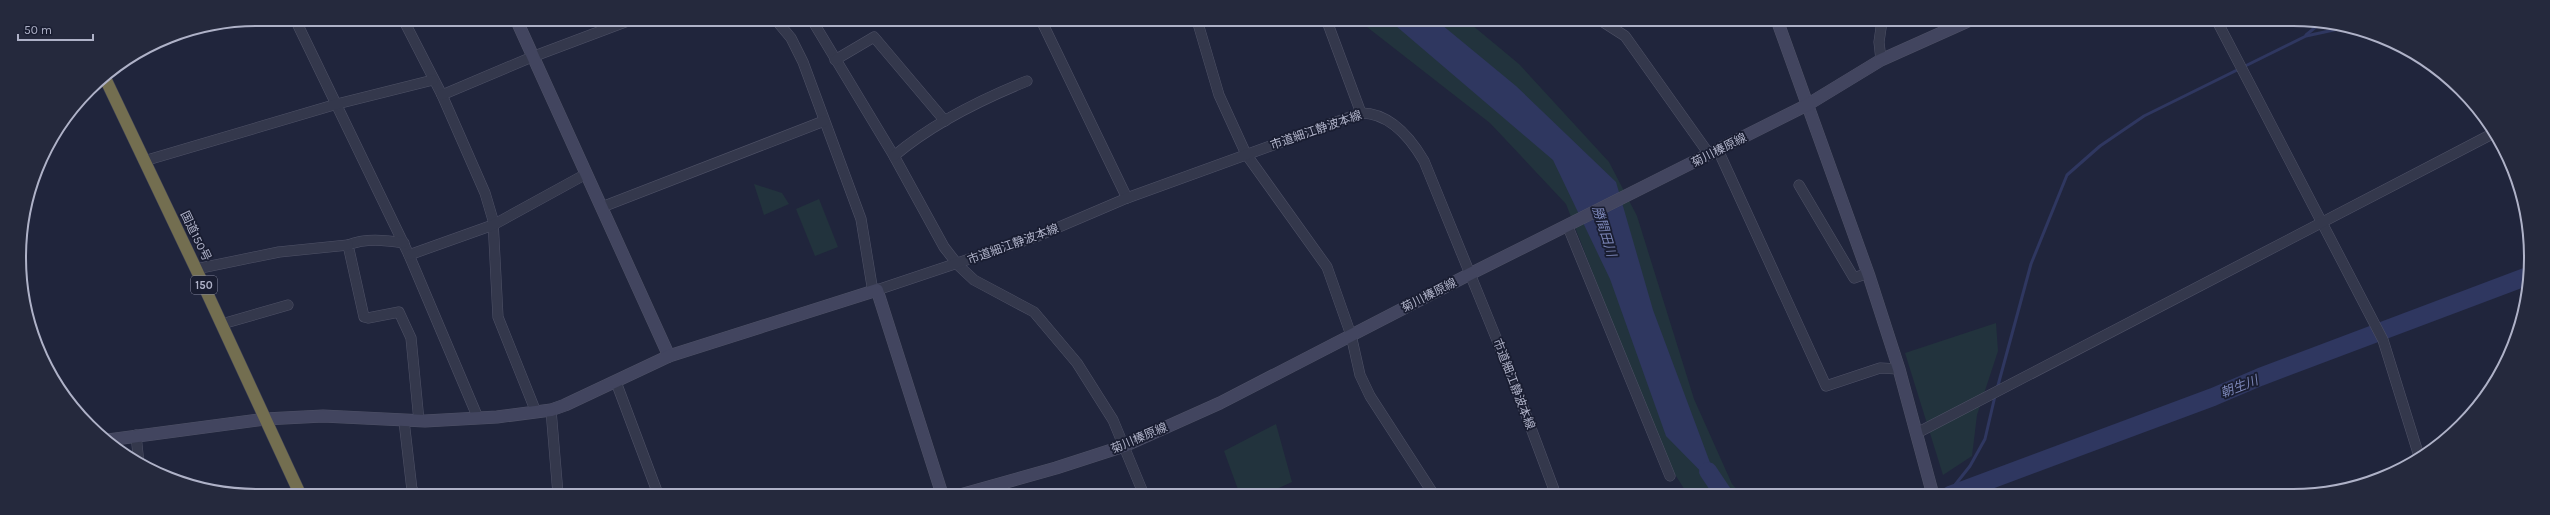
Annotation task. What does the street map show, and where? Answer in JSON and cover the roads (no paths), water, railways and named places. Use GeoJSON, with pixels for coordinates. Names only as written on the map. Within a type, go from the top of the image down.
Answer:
{"type":"FeatureCollection","features":[{"type":"Feature","properties":{"kind":"highway","name":"国道150号"},"geometry":{"type":"LineString","coordinates":[[106,82],[222,324],[298,489]]}},
{"type":"Feature","properties":{"kind":"street"},"geometry":{"type":"LineString","coordinates":[[298,26],[404,243],[478,418]]}},
{"type":"Feature","properties":{"kind":"street"},"geometry":{"type":"LineString","coordinates":[[406,26],[442,96],[485,193],[493,225],[498,317],[515,364],[536,412]]}},
{"type":"Feature","properties":{"kind":"street"},"geometry":{"type":"LineString","coordinates":[[519,26],[669,356]]}},
{"type":"Feature","properties":{"kind":"street"},"geometry":{"type":"LineString","coordinates":[[442,96],[532,57],[614,26]]}},
{"type":"Feature","properties":{"kind":"street"},"geometry":{"type":"LineString","coordinates":[[781,26],[791,38],[803,62],[861,220],[875,291],[940,489]]}},
{"type":"Feature","properties":{"kind":"street"},"geometry":{"type":"LineString","coordinates":[[815,26],[894,156],[944,247],[958,265],[974,280],[1034,312],[1084,373],[1113,420],[1142,489]]}},
{"type":"Feature","properties":{"kind":"street"},"geometry":{"type":"LineString","coordinates":[[1045,26],[1127,198]]}},
{"type":"Feature","properties":{"kind":"street"},"geometry":{"type":"LineString","coordinates":[[1199,26],[1220,95],[1246,154],[1327,268],[1351,335],[1360,375],[1370,396],[1430,489]]}},
{"type":"Feature","properties":{"kind":"street"},"geometry":{"type":"LineString","coordinates":[[1329,26],[1361,113]]}},
{"type":"Feature","properties":{"kind":"street"},"geometry":{"type":"LineString","coordinates":[[1609,26],[1625,36],[1714,152],[1826,386],[1880,368],[1899,368]]}},
{"type":"Feature","properties":{"kind":"street"},"geometry":{"type":"LineString","coordinates":[[1779,26],[1868,273],[1899,368],[1931,489]]}},
{"type":"Feature","properties":{"kind":"street"},"geometry":{"type":"LineString","coordinates":[[1881,26],[1879,42],[1881,60]]}},
{"type":"Feature","properties":{"kind":"street","name":"菊川榛原線"},"geometry":{"type":"LineString","coordinates":[[978,489],[1056,468],[1124,446],[1220,403],[1470,274],[1568,227],[1807,105],[1881,60],[1957,26]]}},
{"type":"Feature","properties":{"kind":"street"},"geometry":{"type":"LineString","coordinates":[[2220,26],[2383,340],[2418,452]]}},
{"type":"Feature","properties":{"kind":"street"},"geometry":{"type":"LineString","coordinates":[[835,60],[874,37],[945,121]]}},
{"type":"Feature","properties":{"kind":"street"},"geometry":{"type":"LineString","coordinates":[[144,161],[337,104],[433,80]]}},
{"type":"Feature","properties":{"kind":"street"},"geometry":{"type":"LineString","coordinates":[[894,156],[918,136],[992,95],[1027,81]]}},
{"type":"Feature","properties":{"kind":"street","name":"市道細江静波本線"},"geometry":{"type":"LineString","coordinates":[[875,291],[958,265],[1038,236],[1127,198],[1361,113],[1381,116],[1404,133],[1415,146],[1424,161],[1470,274],[1554,489]]}},
{"type":"Feature","properties":{"kind":"street"},"geometry":{"type":"LineString","coordinates":[[602,208],[824,121]]}},
{"type":"Feature","properties":{"kind":"street"},"geometry":{"type":"LineString","coordinates":[[1917,433],[2322,221],[2489,136]]}},
{"type":"Feature","properties":{"kind":"street"},"geometry":{"type":"LineString","coordinates":[[409,255],[493,225],[586,174]]}},
{"type":"Feature","properties":{"kind":"street"},"geometry":{"type":"LineString","coordinates":[[1799,186],[1854,278],[1868,273]]}},
{"type":"Feature","properties":{"kind":"street"},"geometry":{"type":"LineString","coordinates":[[1568,227],[1670,476]]}},
{"type":"Feature","properties":{"kind":"street"},"geometry":{"type":"LineString","coordinates":[[196,269],[279,252],[348,245],[359,240],[387,240],[404,243]]}},
{"type":"Feature","properties":{"kind":"street"},"geometry":{"type":"LineString","coordinates":[[348,245],[364,317],[368,318],[399,312],[412,338],[419,421]]}},
{"type":"Feature","properties":{"kind":"street"},"geometry":{"type":"LineString","coordinates":[[114,439],[265,419],[323,416],[419,421],[478,418],[551,410],[616,382],[669,356],[875,291]]}},
{"type":"Feature","properties":{"kind":"street"},"geometry":{"type":"LineString","coordinates":[[222,324],[288,305]]}},
{"type":"Feature","properties":{"kind":"street"},"geometry":{"type":"LineString","coordinates":[[616,382],[656,489]]}},
{"type":"Feature","properties":{"kind":"street"},"geometry":{"type":"LineString","coordinates":[[551,410],[558,489]]}},
{"type":"Feature","properties":{"kind":"street"},"geometry":{"type":"LineString","coordinates":[[404,421],[412,489]]}},
{"type":"Feature","properties":{"kind":"street"},"geometry":{"type":"LineString","coordinates":[[136,435],[138,456]]}},
{"type":"Feature","properties":{"kind":"water"},"geometry":{"type":"Polygon","coordinates":[[[1396,26],[1443,26],[1516,86],[1616,182],[1653,310],[1720,489],[1718,489],[1666,436],[1610,279],[1553,160],[1396,26]]]}},
{"type":"Feature","properties":{"kind":"waterway"},"geometry":{"type":"LineString","coordinates":[[2306,35],[2316,27]]}},
{"type":"Feature","properties":{"kind":"waterway"},"geometry":{"type":"LineString","coordinates":[[1997,389],[2031,264],[2067,175],[2100,146],[2144,116],[2306,36],[2335,30]]}},
{"type":"Feature","properties":{"kind":"waterway","name":"朝生川"},"geometry":{"type":"LineString","coordinates":[[1966,489],[2213,397],[2260,377],[2523,278]]}},
{"type":"Feature","properties":{"kind":"waterway"},"geometry":{"type":"LineString","coordinates":[[1952,489],[1970,466],[1985,439],[1995,396]]}},
{"type":"Feature","properties":{"kind":"waterway","name":"勝間田川"},"geometry":{"type":"LineString","coordinates":[[1708,471],[1720,489]]}}]}
